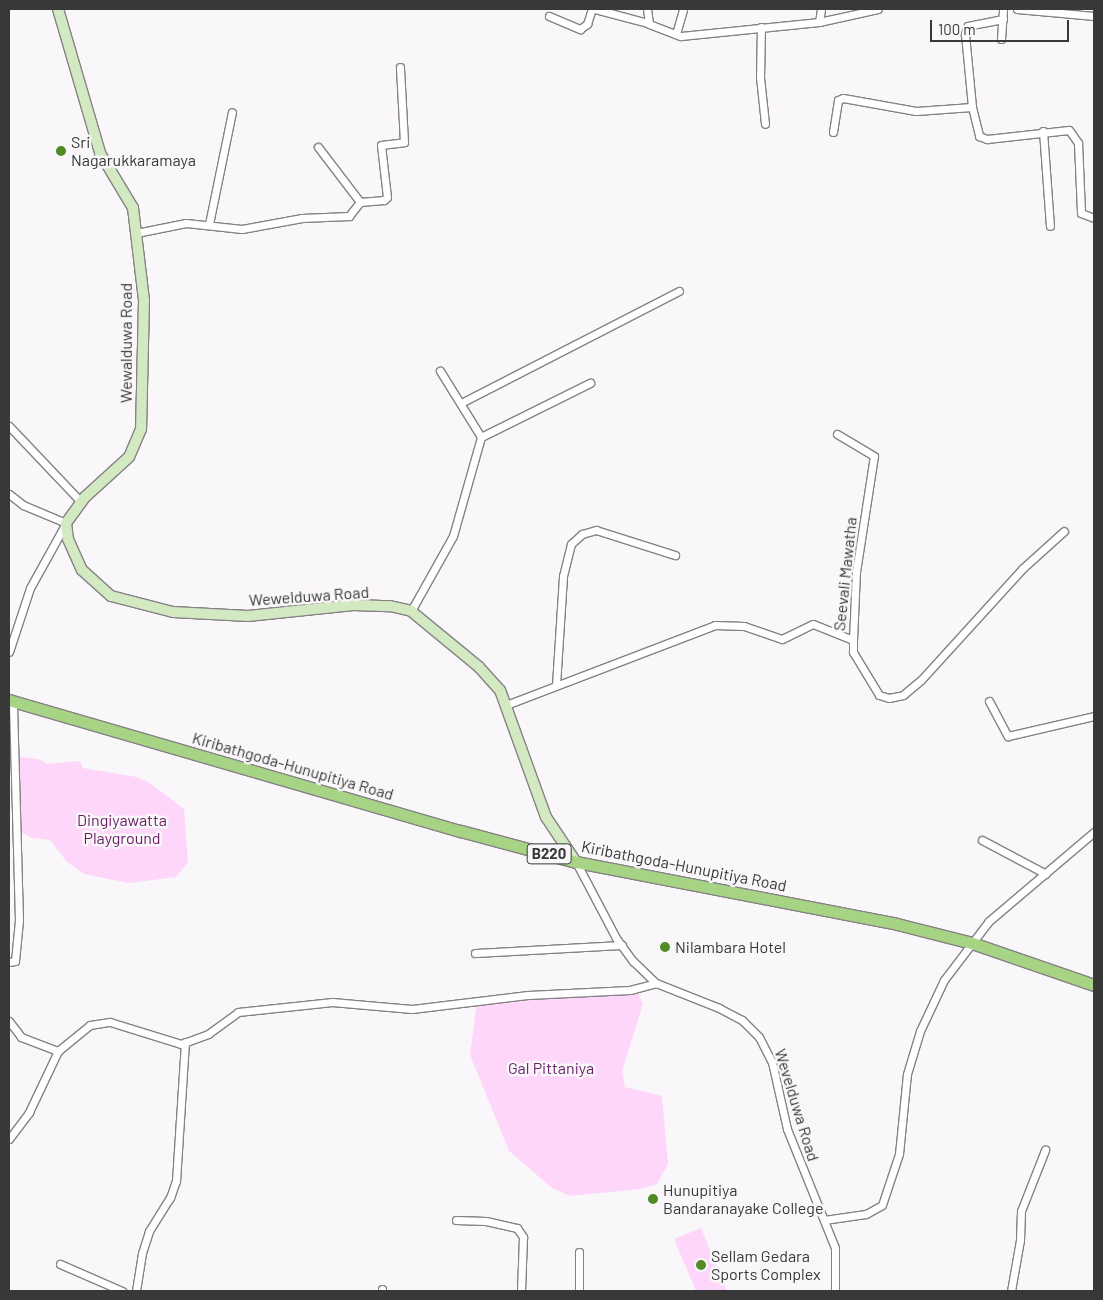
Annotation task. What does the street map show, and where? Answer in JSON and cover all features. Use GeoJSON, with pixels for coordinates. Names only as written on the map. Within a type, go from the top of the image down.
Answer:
{"type":"FeatureCollection","features":[{"type":"Feature","properties":{"kind":"main road","name":"Kiribathgoda-Hunupitiya Road"},"geometry":{"type":"LineString","coordinates":[[11,700],[461,832],[576,862],[897,924],[972,943],[1094,985]]}},
{"type":"Feature","properties":{"kind":"street","name":"Wewalduwa Road"},"geometry":{"type":"LineString","coordinates":[[9,652],[30,588],[66,523],[81,502],[129,457],[141,429],[144,300],[133,208],[100,153],[58,9]]}},
{"type":"Feature","properties":{"kind":"street"},"geometry":{"type":"LineString","coordinates":[[549,16],[580,29],[587,24],[593,9],[648,23],[676,34],[819,22],[878,9]]}},
{"type":"Feature","properties":{"kind":"street"},"geometry":{"type":"LineString","coordinates":[[647,9],[648,23]]}},
{"type":"Feature","properties":{"kind":"street"},"geometry":{"type":"LineString","coordinates":[[676,34],[683,9]]}},
{"type":"Feature","properties":{"kind":"street"},"geometry":{"type":"LineString","coordinates":[[819,22],[821,9]]}},
{"type":"Feature","properties":{"kind":"street"},"geometry":{"type":"LineString","coordinates":[[1001,39],[1003,9]]}},
{"type":"Feature","properties":{"kind":"street"},"geometry":{"type":"LineString","coordinates":[[1017,9],[1094,16]]}},
{"type":"Feature","properties":{"kind":"street"},"geometry":{"type":"LineString","coordinates":[[1003,19],[966,27],[972,107],[980,136],[987,139],[1043,131],[1069,130],[1075,136],[1078,143],[1080,208],[1086,218],[1094,218]]}},
{"type":"Feature","properties":{"kind":"street"},"geometry":{"type":"LineString","coordinates":[[760,27],[760,77],[765,124]]}},
{"type":"Feature","properties":{"kind":"street"},"geometry":{"type":"LineString","coordinates":[[136,233],[169,224],[208,224],[242,229],[302,218],[348,216],[360,202],[384,200],[387,197],[381,145],[404,142],[400,67]]}},
{"type":"Feature","properties":{"kind":"street"},"geometry":{"type":"LineString","coordinates":[[833,132],[838,100],[843,98],[916,111],[972,107]]}},
{"type":"Feature","properties":{"kind":"street"},"geometry":{"type":"LineString","coordinates":[[208,224],[232,112]]}},
{"type":"Feature","properties":{"kind":"street"},"geometry":{"type":"LineString","coordinates":[[1043,131],[1050,226]]}},
{"type":"Feature","properties":{"kind":"street"},"geometry":{"type":"LineString","coordinates":[[318,147],[360,202]]}},
{"type":"Feature","properties":{"kind":"street"},"geometry":{"type":"LineString","coordinates":[[461,403],[679,291]]}},
{"type":"Feature","properties":{"kind":"street"},"geometry":{"type":"LineString","coordinates":[[411,612],[454,536],[481,437],[440,371]]}},
{"type":"Feature","properties":{"kind":"street"},"geometry":{"type":"LineString","coordinates":[[481,437],[590,383]]}},
{"type":"Feature","properties":{"kind":"street"},"geometry":{"type":"LineString","coordinates":[[9,426],[81,502]]}},
{"type":"Feature","properties":{"kind":"street","name":"Seevali Mawatha"},"geometry":{"type":"LineString","coordinates":[[506,705],[723,624],[744,626],[782,639],[813,624],[853,640],[856,572],[874,456],[837,434]]}},
{"type":"Feature","properties":{"kind":"street"},"geometry":{"type":"LineString","coordinates":[[9,494],[23,505],[66,523]]}},
{"type":"Feature","properties":{"kind":"street","name":"Wewelduwa Road"},"geometry":{"type":"LineString","coordinates":[[66,523],[68,539],[82,570],[111,596],[138,603],[173,612],[224,616],[276,615],[353,605],[390,606],[411,612],[479,667],[500,690],[546,817],[576,862]]}},
{"type":"Feature","properties":{"kind":"street"},"geometry":{"type":"LineString","coordinates":[[556,685],[563,576],[571,544],[582,534],[596,530],[675,555]]}},
{"type":"Feature","properties":{"kind":"street"},"geometry":{"type":"LineString","coordinates":[[853,640],[853,652],[879,695],[889,698],[903,695],[922,680],[1023,568],[1064,531]]}},
{"type":"Feature","properties":{"kind":"street"},"geometry":{"type":"LineString","coordinates":[[9,962],[15,961],[19,920],[11,700]]}},
{"type":"Feature","properties":{"kind":"street"},"geometry":{"type":"LineString","coordinates":[[988,701],[1008,736],[1094,716]]}},
{"type":"Feature","properties":{"kind":"street"},"geometry":{"type":"LineString","coordinates":[[824,1220],[866,1214],[882,1205],[899,1154],[907,1074],[920,1031],[944,980],[989,921],[1094,832]]}},
{"type":"Feature","properties":{"kind":"street"},"geometry":{"type":"LineString","coordinates":[[982,840],[1046,874]]}},
{"type":"Feature","properties":{"kind":"street","name":"Wevelduwa Road"},"geometry":{"type":"LineString","coordinates":[[576,862],[622,945],[633,961],[656,983],[719,1008],[742,1020],[759,1036],[772,1062],[787,1129],[835,1248],[835,1291]]}},
{"type":"Feature","properties":{"kind":"street"},"geometry":{"type":"LineString","coordinates":[[475,953],[622,945]]}},
{"type":"Feature","properties":{"kind":"street"},"geometry":{"type":"LineString","coordinates":[[9,1138],[30,1112],[58,1051],[90,1025],[110,1022],[185,1042],[208,1034],[238,1012],[332,1002],[412,1009],[528,995],[630,990],[656,983]]}},
{"type":"Feature","properties":{"kind":"street"},"geometry":{"type":"LineString","coordinates":[[9,1021],[21,1037],[58,1051]]}},
{"type":"Feature","properties":{"kind":"street"},"geometry":{"type":"LineString","coordinates":[[136,1291],[142,1252],[149,1231],[176,1181],[185,1042]]}},
{"type":"Feature","properties":{"kind":"street"},"geometry":{"type":"LineString","coordinates":[[1011,1291],[1019,1252],[1021,1211],[1045,1150]]}},
{"type":"Feature","properties":{"kind":"street"},"geometry":{"type":"LineString","coordinates":[[456,1220],[486,1221],[517,1228],[523,1237],[521,1291]]}},
{"type":"Feature","properties":{"kind":"street"},"geometry":{"type":"LineString","coordinates":[[578,1252],[579,1291]]}},
{"type":"Feature","properties":{"kind":"street"},"geometry":{"type":"LineString","coordinates":[[60,1264],[122,1291]]}},
{"type":"Feature","properties":{"kind":"green space","name":"Dingiyawatta Playground"},"geometry":{"type":"Polygon","coordinates":[[[15,756],[38,759],[48,764],[80,761],[83,768],[137,777],[150,783],[184,809],[188,862],[176,877],[128,883],[84,874],[67,862],[50,840],[32,838],[16,829],[15,756]]]}},
{"type":"Feature","properties":{"kind":"green space","name":"Gal Pittaniya"},"geometry":{"type":"Polygon","coordinates":[[[636,989],[643,1004],[622,1071],[625,1087],[662,1096],[668,1164],[657,1184],[640,1189],[570,1196],[552,1188],[509,1151],[470,1055],[477,1001],[636,989]]]}},
{"type":"Feature","properties":{"kind":"green space","name":"Sellam Gedara Sports Complex"},"geometry":{"type":"Polygon","coordinates":[[[701,1228],[727,1291],[696,1291],[674,1239],[701,1228]]]}},
{"type":"Feature","properties":{"kind":"place","name":"Sri Nagarukkaramaya"},"geometry":{"type":"Point","coordinates":[61,151]}},
{"type":"Feature","properties":{"kind":"place","name":"Nilambara Hotel"},"geometry":{"type":"Point","coordinates":[665,947]}},
{"type":"Feature","properties":{"kind":"place","name":"Hunupitiya Bandaranayake College"},"geometry":{"type":"Point","coordinates":[653,1199]}},
{"type":"Feature","properties":{"kind":"place","name":"Sellam Gedara Sports Complex"},"geometry":{"type":"Point","coordinates":[701,1265]}}]}
